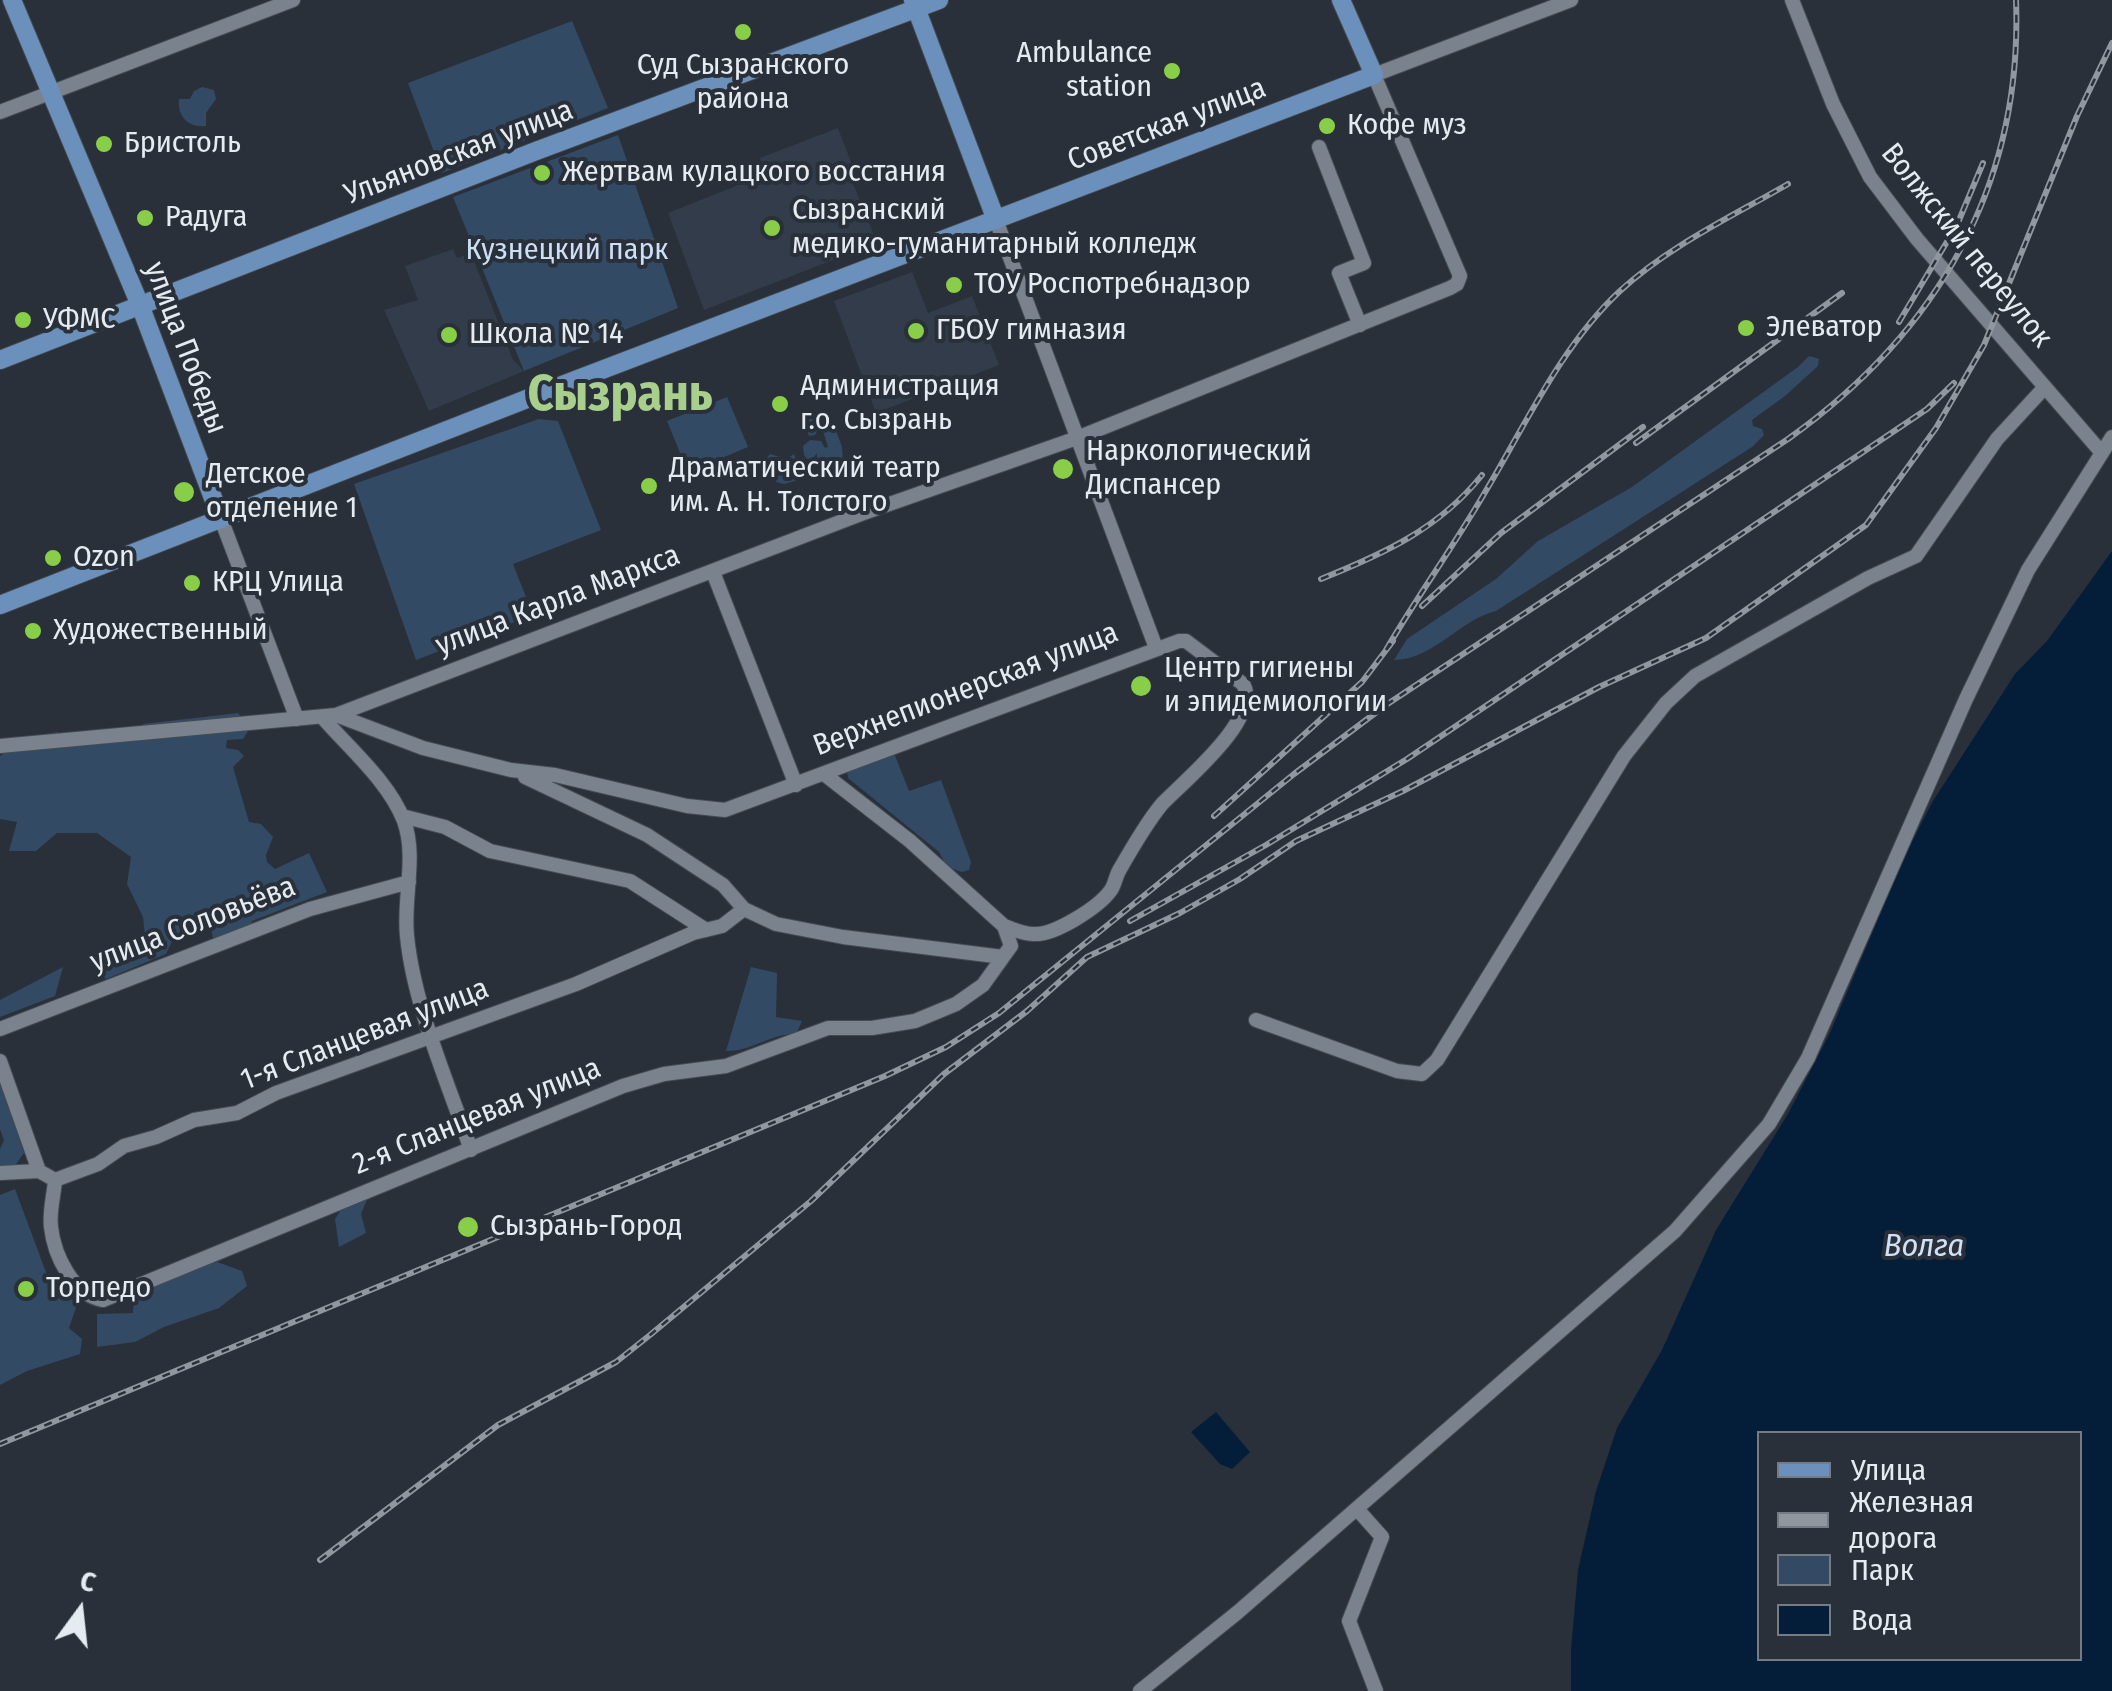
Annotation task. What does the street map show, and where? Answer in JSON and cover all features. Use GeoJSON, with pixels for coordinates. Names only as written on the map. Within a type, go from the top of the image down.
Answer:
{"type":"FeatureCollection","features":[{"type":"Feature","properties":{"kind":"main road","name":"улица Победы"},"geometry":{"type":"LineString","coordinates":[[12,0],[140,305],[221,519]]}},
{"type":"Feature","properties":{"kind":"main road","name":"Ульяновская улица"},"geometry":{"type":"LineString","coordinates":[[0,360],[915,4],[939,0]]}},
{"type":"Feature","properties":{"kind":"main road"},"geometry":{"type":"LineString","coordinates":[[1341,0],[1374,75]]}},
{"type":"Feature","properties":{"kind":"main road"},"geometry":{"type":"LineString","coordinates":[[915,4],[996,220]]}},
{"type":"Feature","properties":{"kind":"main road","name":"Советская улица"},"geometry":{"type":"LineString","coordinates":[[0,605],[1374,75]]}},
{"type":"Feature","properties":{"kind":"street"},"geometry":{"type":"LineString","coordinates":[[0,112],[293,0]]}},
{"type":"Feature","properties":{"kind":"street","name":"Советская улица"},"geometry":{"type":"LineString","coordinates":[[1374,75],[1571,0]]}},
{"type":"Feature","properties":{"kind":"street","name":"Волжский переулок"},"geometry":{"type":"LineString","coordinates":[[1792,0],[1833,104],[1870,177],[1917,239],[2102,453]]}},
{"type":"Feature","properties":{"kind":"street","name":"улица Карла Маркса"},"geometry":{"type":"LineString","coordinates":[[0,746],[329,716],[861,514],[1077,438],[1450,288],[1460,276],[1374,75]]}},
{"type":"Feature","properties":{"kind":"street"},"geometry":{"type":"LineString","coordinates":[[1319,147],[1364,263],[1339,273],[1360,325]]}},
{"type":"Feature","properties":{"kind":"street"},"geometry":{"type":"LineString","coordinates":[[824,774],[910,841],[1004,926],[1044,934],[1067,924],[1112,890],[1119,870],[1162,805],[1215,752],[1246,703],[1248,692],[1242,684],[1186,640],[1156,648],[996,220]]}},
{"type":"Feature","properties":{"kind":"street"},"geometry":{"type":"LineString","coordinates":[[1256,1020],[1398,1071],[1422,1074],[1437,1060],[1624,756],[1666,703],[1694,676],[1868,578],[1916,556],[1998,438],[2045,388]]}},
{"type":"Feature","properties":{"kind":"street"},"geometry":{"type":"LineString","coordinates":[[1140,1691],[1357,1509],[1675,1231],[1769,1124],[1808,1058],[2018,589],[2112,438]]}},
{"type":"Feature","properties":{"kind":"street","name":"улица Победы"},"geometry":{"type":"LineString","coordinates":[[221,519],[297,719]]}},
{"type":"Feature","properties":{"kind":"street"},"geometry":{"type":"LineString","coordinates":[[713,572],[796,784]]}},
{"type":"Feature","properties":{"kind":"street","name":"Верхнепионерская улица"},"geometry":{"type":"LineString","coordinates":[[511,770],[687,806],[725,810],[968,722],[1156,648]]}},
{"type":"Feature","properties":{"kind":"street"},"geometry":{"type":"LineString","coordinates":[[329,716],[423,748],[511,770],[647,835],[723,885],[744,909],[776,924],[843,938],[1007,952],[1004,926]]}},
{"type":"Feature","properties":{"kind":"street"},"geometry":{"type":"LineString","coordinates":[[329,716],[382,786],[402,816],[408,834],[407,935],[433,1038],[471,1150]]}},
{"type":"Feature","properties":{"kind":"street"},"geometry":{"type":"LineString","coordinates":[[402,816],[444,827],[490,850],[630,881],[706,930]]}},
{"type":"Feature","properties":{"kind":"street","name":"улица Соловьёва"},"geometry":{"type":"LineString","coordinates":[[0,1028],[310,909],[408,882]]}},
{"type":"Feature","properties":{"kind":"street","name":"1-я Сланцевая улица"},"geometry":{"type":"LineString","coordinates":[[55,1180],[98,1164],[124,1146],[194,1120],[237,1113],[276,1094],[576,984],[627,960],[722,926],[744,909]]}},
{"type":"Feature","properties":{"kind":"street","name":"2-я Сланцевая улица"},"geometry":{"type":"LineString","coordinates":[[55,1180],[50,1224],[56,1252],[73,1280],[92,1298],[103,1300],[623,1086],[664,1074],[726,1066],[828,1028],[872,1028],[915,1021],[956,1004],[983,985],[1007,952]]}},
{"type":"Feature","properties":{"kind":"street"},"geometry":{"type":"LineString","coordinates":[[0,1061],[39,1170]]}},
{"type":"Feature","properties":{"kind":"street"},"geometry":{"type":"LineString","coordinates":[[0,1173],[39,1170],[55,1180]]}},
{"type":"Feature","properties":{"kind":"street"},"geometry":{"type":"LineString","coordinates":[[1357,1509],[1382,1537],[1350,1621],[1376,1691]]}},
{"type":"Feature","properties":{"kind":"shaded area","name":"Сызранский медико-гуманитарный колледж"},"geometry":{"type":"Polygon","coordinates":[[[838,128],[854,170],[849,173],[877,243],[704,310],[668,213],[766,174],[760,158],[838,128]]]}},
{"type":"Feature","properties":{"kind":"shaded area","name":"Школа № 14"},"geometry":{"type":"Polygon","coordinates":[[[453,249],[457,258],[471,253],[513,360],[524,371],[429,411],[384,310],[418,300],[405,266],[453,249]]]}},
{"type":"Feature","properties":{"kind":"shaded area","name":"ГБОУ гимназия"},"geometry":{"type":"Polygon","coordinates":[[[912,272],[928,313],[972,296],[999,365],[876,413],[834,301],[912,272]]]}},
{"type":"Feature","properties":{"kind":"green space"},"geometry":{"type":"Polygon","coordinates":[[[572,21],[608,108],[442,173],[408,83],[572,21]]]}},
{"type":"Feature","properties":{"kind":"green space"},"geometry":{"type":"Polygon","coordinates":[[[202,87],[214,90],[216,99],[206,113],[206,126],[189,123],[179,105],[179,99],[190,99],[202,87]]]}},
{"type":"Feature","properties":{"kind":"green space","name":"Кузнецкий парк"},"geometry":{"type":"Polygon","coordinates":[[[618,135],[678,308],[524,371],[453,197],[618,135]]]}},
{"type":"Feature","properties":{"kind":"green space"},"geometry":{"type":"Polygon","coordinates":[[[1809,356],[1819,359],[1818,366],[1752,420],[1764,435],[1752,447],[1496,611],[1470,622],[1421,654],[1394,660],[1407,639],[1496,579],[1538,541],[1632,487],[1809,356]]]}},
{"type":"Feature","properties":{"kind":"green space"},"geometry":{"type":"Polygon","coordinates":[[[727,397],[748,447],[690,477],[667,421],[727,397]]]}},
{"type":"Feature","properties":{"kind":"green space"},"geometry":{"type":"Polygon","coordinates":[[[810,414],[831,417],[842,447],[843,463],[831,462],[822,471],[817,453],[810,462],[804,455],[803,446],[810,440],[821,441],[828,447],[823,431],[809,436],[804,421],[810,414]]]}},
{"type":"Feature","properties":{"kind":"green space"},"geometry":{"type":"Polygon","coordinates":[[[539,419],[558,421],[601,530],[513,564],[533,615],[416,660],[354,484],[539,419]]]}},
{"type":"Feature","properties":{"kind":"green space"},"geometry":{"type":"Polygon","coordinates":[[[770,454],[786,459],[794,454],[802,479],[776,482],[765,460],[770,454]]]}},
{"type":"Feature","properties":{"kind":"green space"},"geometry":{"type":"Polygon","coordinates":[[[238,713],[250,728],[243,739],[227,740],[226,748],[238,750],[244,756],[233,767],[249,822],[261,824],[273,837],[267,862],[275,869],[309,853],[327,892],[252,921],[249,932],[214,942],[209,920],[175,935],[166,954],[106,979],[91,965],[98,950],[145,935],[143,917],[127,884],[131,857],[97,833],[57,833],[36,851],[9,851],[17,822],[0,819],[0,756],[5,741],[57,732],[68,740],[140,729],[143,724],[238,713]]]}},
{"type":"Feature","properties":{"kind":"green space"},"geometry":{"type":"Polygon","coordinates":[[[894,753],[909,791],[941,780],[971,862],[969,870],[947,867],[939,852],[848,778],[847,771],[894,753]]]}},
{"type":"Feature","properties":{"kind":"green space"},"geometry":{"type":"Polygon","coordinates":[[[63,967],[55,996],[0,1017],[0,1000],[63,967]]]}},
{"type":"Feature","properties":{"kind":"green space"},"geometry":{"type":"Polygon","coordinates":[[[751,967],[777,973],[776,1017],[802,1021],[796,1034],[726,1051],[751,967]]]}},
{"type":"Feature","properties":{"kind":"green space"},"geometry":{"type":"Polygon","coordinates":[[[0,1081],[24,1153],[14,1167],[0,1167],[4,1140],[0,1129],[0,1081]]]}},
{"type":"Feature","properties":{"kind":"green space"},"geometry":{"type":"Polygon","coordinates":[[[373,1185],[361,1214],[366,1233],[339,1247],[335,1219],[355,1189],[373,1185]]]}},
{"type":"Feature","properties":{"kind":"green space","name":"Торпедо"},"geometry":{"type":"Polygon","coordinates":[[[15,1189],[50,1283],[60,1283],[79,1299],[69,1328],[82,1339],[80,1354],[27,1371],[0,1385],[0,1195],[15,1189]]]}},
{"type":"Feature","properties":{"kind":"green space"},"geometry":{"type":"Polygon","coordinates":[[[217,1262],[242,1271],[247,1286],[219,1308],[164,1327],[135,1342],[97,1347],[97,1314],[133,1313],[134,1292],[177,1273],[217,1262]]]}},
{"type":"Feature","properties":{"kind":"water","name":"Волга"},"geometry":{"type":"Polygon","coordinates":[[[2112,551],[2112,1691],[1571,1691],[1578,1570],[1596,1491],[1617,1428],[1662,1350],[1716,1230],[1788,1114],[1830,1033],[1904,857],[1933,801],[2015,674],[2047,641],[2112,551]]]}},
{"type":"Feature","properties":{"kind":"water"},"geometry":{"type":"Polygon","coordinates":[[[1216,1412],[1250,1452],[1232,1469],[1220,1464],[1191,1432],[1216,1412]]]}},
{"type":"Feature","properties":{"kind":"railway"},"geometry":{"type":"LineString","coordinates":[[0,1444],[885,1076],[946,1047],[999,1013],[1294,774],[1386,705],[1788,439],[1841,397],[1887,352],[1927,302],[1960,249],[1986,192],[2004,132],[2014,68],[2016,0]]}},
{"type":"Feature","properties":{"kind":"railway"},"geometry":{"type":"LineString","coordinates":[[320,1560],[498,1425],[616,1362],[811,1201],[944,1074],[1027,1011],[1087,957],[1180,913],[1296,841],[1403,791],[1599,687],[1706,638],[1866,525],[1936,428],[1984,345],[2077,116],[2112,43]]}},
{"type":"Feature","properties":{"kind":"railway"},"geometry":{"type":"LineString","coordinates":[[1899,322],[1957,225],[1983,163]]}},
{"type":"Feature","properties":{"kind":"railway"},"geometry":{"type":"LineString","coordinates":[[1386,650],[1562,361],[1599,313],[1659,260],[1788,184]]}},
{"type":"Feature","properties":{"kind":"railway"},"geometry":{"type":"LineString","coordinates":[[1636,443],[1842,293]]}},
{"type":"Feature","properties":{"kind":"railway"},"geometry":{"type":"LineString","coordinates":[[1130,921],[1266,845],[1407,759],[1927,409],[1954,383]]}},
{"type":"Feature","properties":{"kind":"railway"},"geometry":{"type":"LineString","coordinates":[[1422,606],[1501,533],[1643,427]]}},
{"type":"Feature","properties":{"kind":"railway"},"geometry":{"type":"LineString","coordinates":[[1321,579],[1409,538],[1447,511],[1482,475]]}},
{"type":"Feature","properties":{"kind":"railway"},"geometry":{"type":"LineString","coordinates":[[1214,816],[1362,682],[1393,641]]}},
{"type":"Feature","properties":{"kind":"place","name":"Суд Сызранского района"},"geometry":{"type":"Point","coordinates":[743,32]}},
{"type":"Feature","properties":{"kind":"place","name":"Ambulance station"},"geometry":{"type":"Point","coordinates":[1172,71]}},
{"type":"Feature","properties":{"kind":"place","name":"Кофе муз"},"geometry":{"type":"Point","coordinates":[1327,126]}},
{"type":"Feature","properties":{"kind":"place","name":"Бристоль"},"geometry":{"type":"Point","coordinates":[104,144]}},
{"type":"Feature","properties":{"kind":"place","name":"Жертвам кулацкого восстания"},"geometry":{"type":"Point","coordinates":[542,173]}},
{"type":"Feature","properties":{"kind":"place","name":"Радуга"},"geometry":{"type":"Point","coordinates":[145,218]}},
{"type":"Feature","properties":{"kind":"place","name":"Сызранский медико-гуманитарный колледж"},"geometry":{"type":"Point","coordinates":[772,228]}},
{"type":"Feature","properties":{"kind":"place","name":"ТОУ Роспотребнадзор"},"geometry":{"type":"Point","coordinates":[954,285]}},
{"type":"Feature","properties":{"kind":"place","name":"УФМС"},"geometry":{"type":"Point","coordinates":[23,320]}},
{"type":"Feature","properties":{"kind":"place","name":"Элеватор"},"geometry":{"type":"Point","coordinates":[1746,328]}},
{"type":"Feature","properties":{"kind":"place","name":"ГБОУ гимназия"},"geometry":{"type":"Point","coordinates":[916,331]}},
{"type":"Feature","properties":{"kind":"place","name":"Школа № 14"},"geometry":{"type":"Point","coordinates":[449,335]}},
{"type":"Feature","properties":{"kind":"place","name":"Администрация г.о. Сызрань"},"geometry":{"type":"Point","coordinates":[780,404]}},
{"type":"Feature","properties":{"kind":"place","name":"Наркологический Диспансер"},"geometry":{"type":"Point","coordinates":[1063,469]}},
{"type":"Feature","properties":{"kind":"place","name":"Драматический театр им. А. Н. Толстого"},"geometry":{"type":"Point","coordinates":[649,486]}},
{"type":"Feature","properties":{"kind":"place","name":"Детское отделение 1"},"geometry":{"type":"Point","coordinates":[184,492]}},
{"type":"Feature","properties":{"kind":"place","name":"Ozon"},"geometry":{"type":"Point","coordinates":[53,558]}},
{"type":"Feature","properties":{"kind":"place","name":"КРЦ Улица"},"geometry":{"type":"Point","coordinates":[192,583]}},
{"type":"Feature","properties":{"kind":"place","name":"Художественный"},"geometry":{"type":"Point","coordinates":[33,631]}},
{"type":"Feature","properties":{"kind":"place","name":"Центр гигиены и эпидемиологии"},"geometry":{"type":"Point","coordinates":[1141,686]}},
{"type":"Feature","properties":{"kind":"place","name":"Сызрань-Город"},"geometry":{"type":"Point","coordinates":[468,1227]}},
{"type":"Feature","properties":{"kind":"place","name":"Торпедо"},"geometry":{"type":"Point","coordinates":[26,1289]}},
{"type":"Feature","properties":{"kind":"district","name":"Сызрань"},"geometry":{"type":"Point","coordinates":[620,396]}}]}
